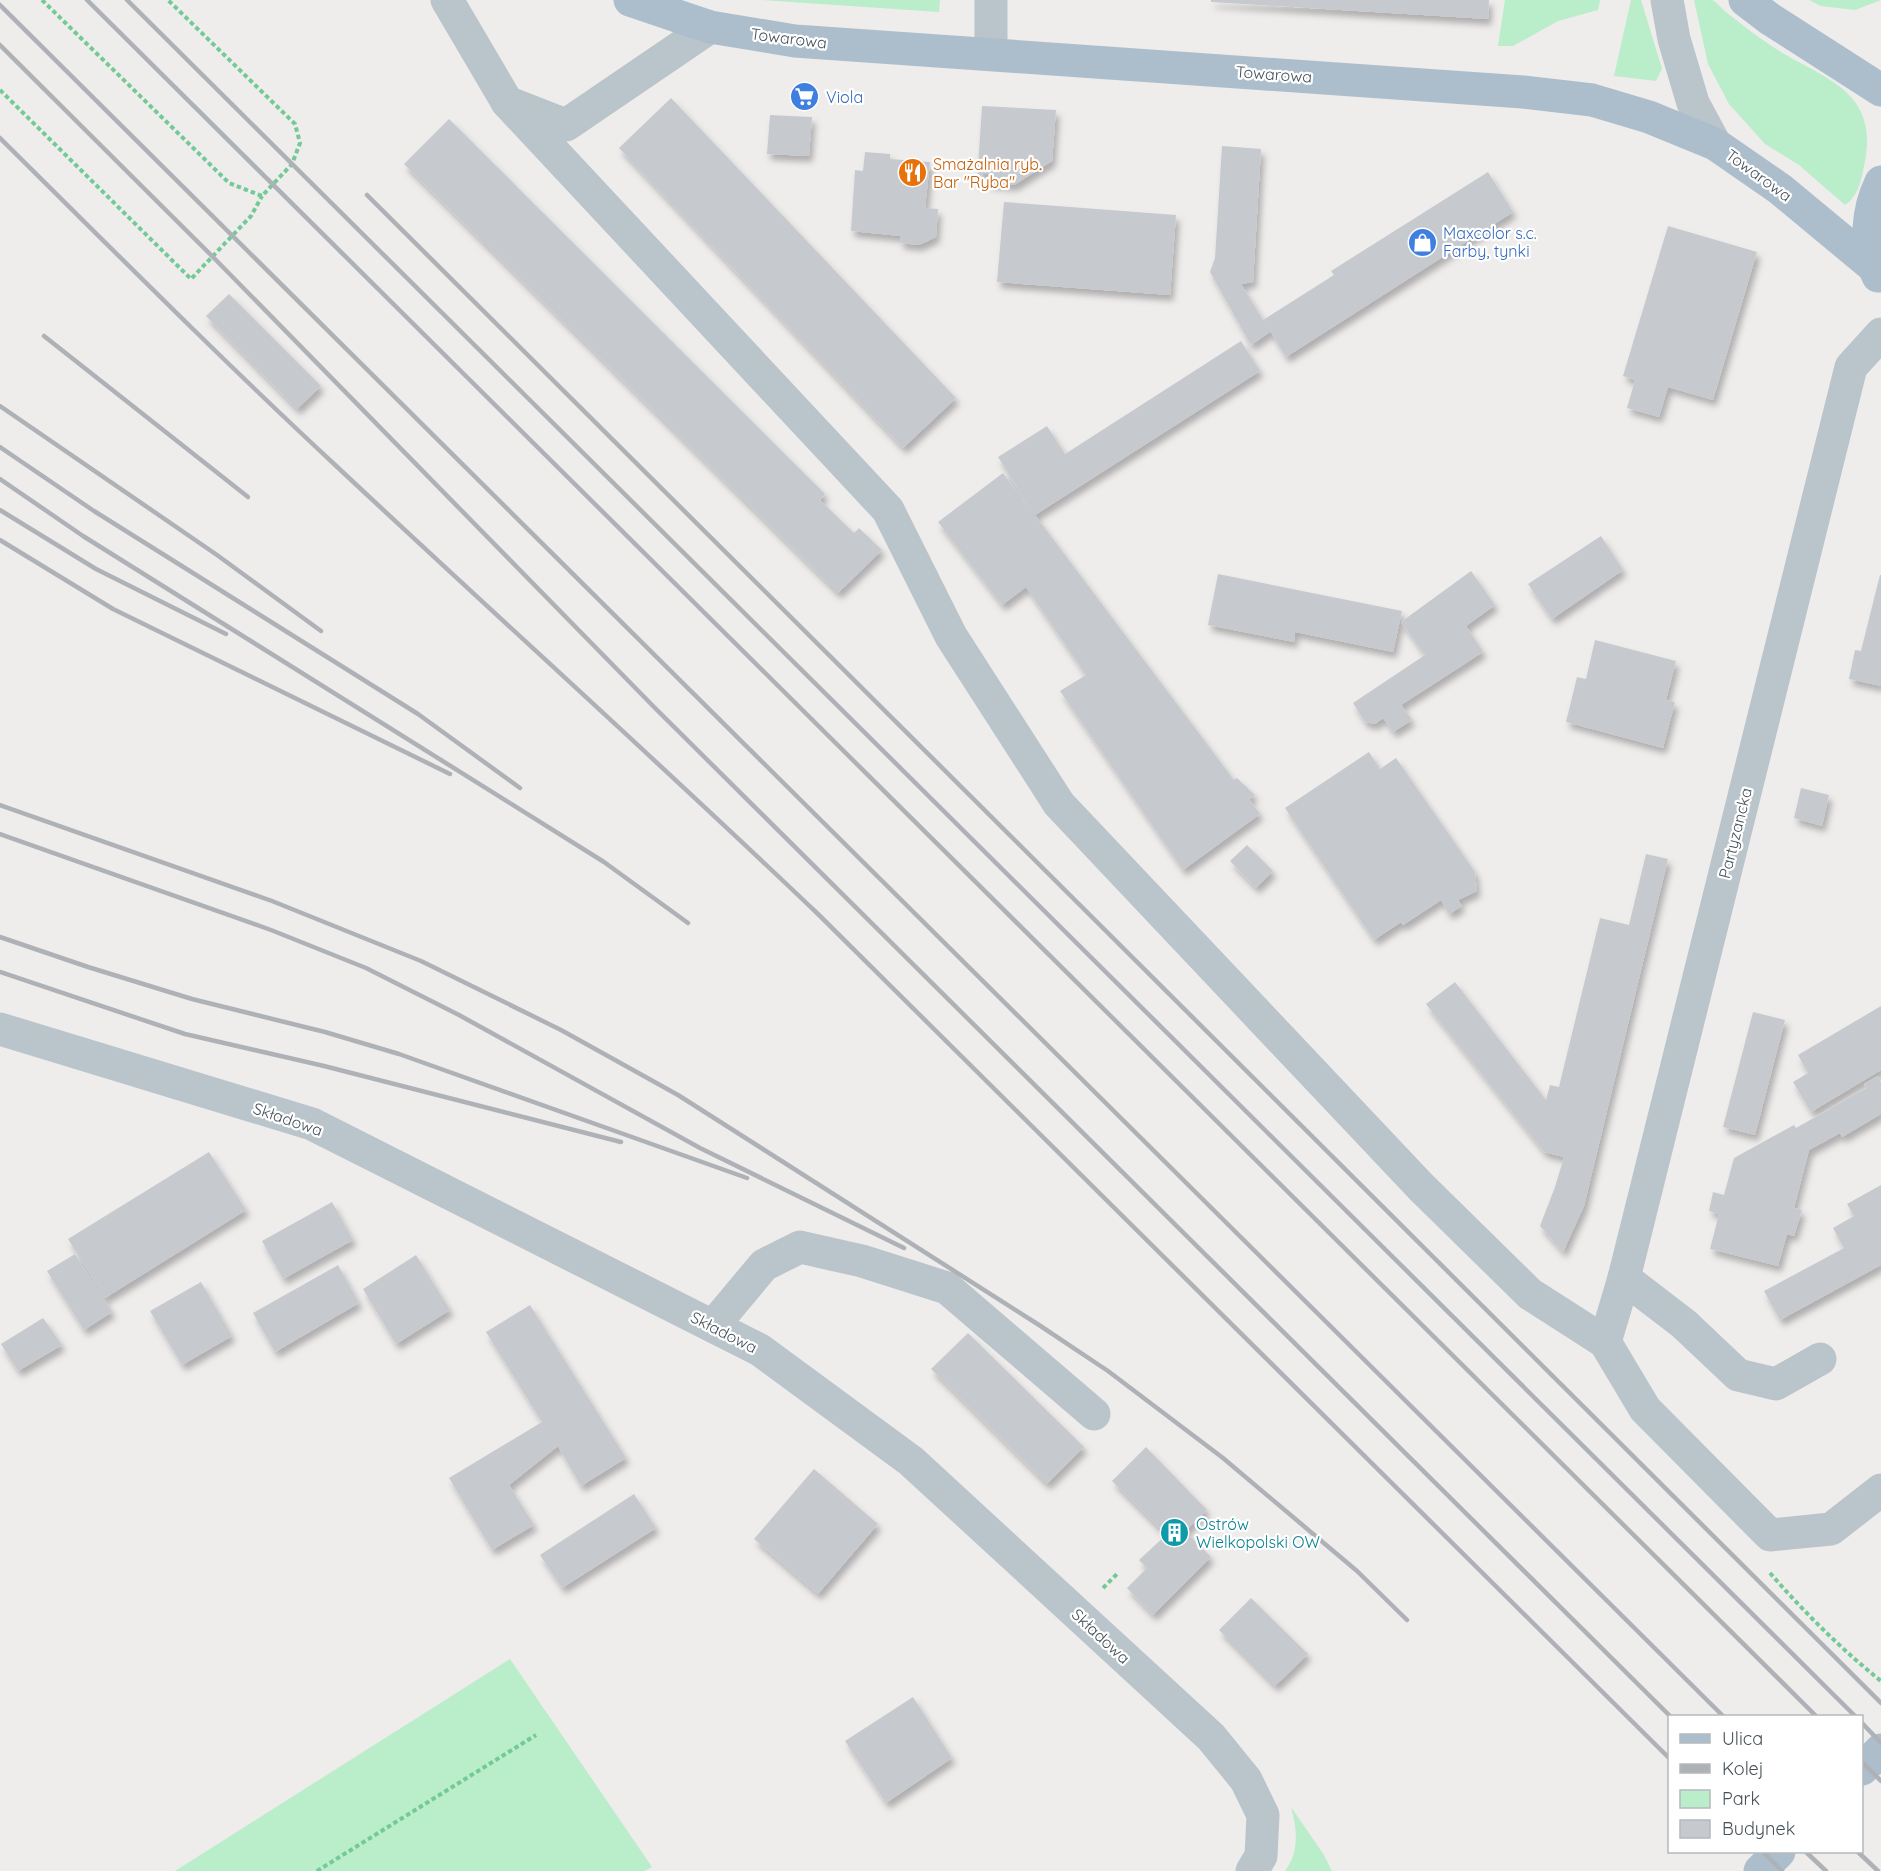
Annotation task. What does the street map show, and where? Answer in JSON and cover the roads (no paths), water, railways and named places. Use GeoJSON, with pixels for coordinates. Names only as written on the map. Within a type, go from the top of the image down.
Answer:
{"type":"FeatureCollection","features":[{"type":"Feature","properties":{"kind":"main road","name":"Towarowa"},"geometry":{"type":"LineString","coordinates":[[630,0],[710,27],[795,41],[1523,92],[1592,100],[1648,117],[1715,144],[1780,189],[1877,275]]}},
{"type":"Feature","properties":{"kind":"main road"},"geometry":{"type":"LineString","coordinates":[[1745,0],[1770,19],[1881,90]]}},
{"type":"Feature","properties":{"kind":"main road"},"geometry":{"type":"LineString","coordinates":[[1877,275],[1868,233],[1873,199],[1881,182]]}},
{"type":"Feature","properties":{"kind":"main road"},"geometry":{"type":"LineString","coordinates":[[1863,1768],[1881,1750]]}},
{"type":"Feature","properties":{"kind":"main road"},"geometry":{"type":"LineString","coordinates":[[1760,1871],[1777,1853]]}},
{"type":"Feature","properties":{"kind":"street"},"geometry":{"type":"LineString","coordinates":[[447,0],[507,102],[888,510],[951,636],[1059,804],[1421,1187],[1530,1294],[1605,1342],[1645,1409],[1770,1535],[1831,1529],[1881,1490]]}},
{"type":"Feature","properties":{"kind":"street"},"geometry":{"type":"LineString","coordinates":[[991,0],[991,54]]}},
{"type":"Feature","properties":{"kind":"street"},"geometry":{"type":"LineString","coordinates":[[1667,0],[1674,39],[1693,103],[1715,144]]}},
{"type":"Feature","properties":{"kind":"street"},"geometry":{"type":"LineString","coordinates":[[507,102],[566,125],[710,27]]}},
{"type":"Feature","properties":{"kind":"street","name":"Partyzancka"},"geometry":{"type":"LineString","coordinates":[[1605,1342],[1624,1278],[1851,367],[1881,334]]}},
{"type":"Feature","properties":{"kind":"street","name":"Składowa"},"geometry":{"type":"LineString","coordinates":[[0,1029],[312,1124],[760,1350],[911,1461],[1211,1737],[1246,1780],[1263,1815],[1261,1856],[1252,1871]]}},
{"type":"Feature","properties":{"kind":"street"},"geometry":{"type":"LineString","coordinates":[[713,1326],[764,1266],[800,1247],[862,1261],[947,1287],[1094,1414]]}},
{"type":"Feature","properties":{"kind":"street"},"geometry":{"type":"LineString","coordinates":[[1624,1278],[1684,1324],[1738,1375],[1776,1384],[1820,1359]]}},
{"type":"Feature","properties":{"kind":"railway"},"geometry":{"type":"LineString","coordinates":[[87,0],[1815,1715]]}},
{"type":"Feature","properties":{"kind":"railway"},"geometry":{"type":"LineString","coordinates":[[127,0],[1854,1715]]}},
{"type":"Feature","properties":{"kind":"railway"},"geometry":{"type":"LineString","coordinates":[[0,5],[1722,1715]]}},
{"type":"Feature","properties":{"kind":"railway"},"geometry":{"type":"LineString","coordinates":[[0,45],[213,257],[654,707],[1669,1715]]}},
{"type":"Feature","properties":{"kind":"railway"},"geometry":{"type":"LineString","coordinates":[[0,138],[290,423],[819,915],[1668,1757]]}},
{"type":"Feature","properties":{"kind":"railway"},"geometry":{"type":"LineString","coordinates":[[367,195],[1881,1703]]}},
{"type":"Feature","properties":{"kind":"railway"},"geometry":{"type":"LineString","coordinates":[[44,336],[248,497]]}},
{"type":"Feature","properties":{"kind":"railway"},"geometry":{"type":"LineString","coordinates":[[0,406],[217,555],[321,631]]}},
{"type":"Feature","properties":{"kind":"railway"},"geometry":{"type":"LineString","coordinates":[[0,447],[94,511],[418,714],[520,788]]}},
{"type":"Feature","properties":{"kind":"railway"},"geometry":{"type":"LineString","coordinates":[[0,479],[83,536],[604,862],[688,923]]}},
{"type":"Feature","properties":{"kind":"railway"},"geometry":{"type":"LineString","coordinates":[[0,510],[96,569],[226,634]]}},
{"type":"Feature","properties":{"kind":"railway"},"geometry":{"type":"LineString","coordinates":[[0,540],[113,609],[450,774]]}},
{"type":"Feature","properties":{"kind":"railway"},"geometry":{"type":"LineString","coordinates":[[0,805],[272,901],[421,961],[561,1030],[678,1095],[1108,1371],[1223,1458],[1357,1571],[1407,1620]]}},
{"type":"Feature","properties":{"kind":"railway"},"geometry":{"type":"LineString","coordinates":[[0,834],[271,930],[366,968],[459,1015],[700,1148],[904,1248]]}},
{"type":"Feature","properties":{"kind":"railway"},"geometry":{"type":"LineString","coordinates":[[0,937],[192,999],[325,1032],[399,1054],[747,1178]]}},
{"type":"Feature","properties":{"kind":"railway"},"geometry":{"type":"LineString","coordinates":[[0,972],[185,1034],[324,1066],[621,1142]]}},
{"type":"Feature","properties":{"kind":"railway"},"geometry":{"type":"LineString","coordinates":[[1863,1724],[1881,1743]]}},
{"type":"Feature","properties":{"kind":"railway"},"geometry":{"type":"LineString","coordinates":[[1863,1763],[1881,1781]]}},
{"type":"Feature","properties":{"kind":"railway"},"geometry":{"type":"LineString","coordinates":[[1764,1853],[1782,1871]]}},
{"type":"Feature","properties":{"kind":"railway"},"geometry":{"type":"LineString","coordinates":[[1807,1853],[1826,1871]]}},
{"type":"Feature","properties":{"kind":"railway"},"geometry":{"type":"LineString","coordinates":[[1859,1853],[1878,1871]]}},
{"type":"Feature","properties":{"kind":"place","name":"Viola"},"geometry":{"type":"Point","coordinates":[805,97]}},
{"type":"Feature","properties":{"kind":"place","name":"Smażalnia ryb. Bar \"Ryba\""},"geometry":{"type":"Point","coordinates":[912,173]}},
{"type":"Feature","properties":{"kind":"place","name":"Maxcolor s.c. Farby, tynki"},"geometry":{"type":"Point","coordinates":[1422,242]}},
{"type":"Feature","properties":{"kind":"place","name":"Ostrów Wielkopolski OW"},"geometry":{"type":"Point","coordinates":[1175,1533]}}]}
